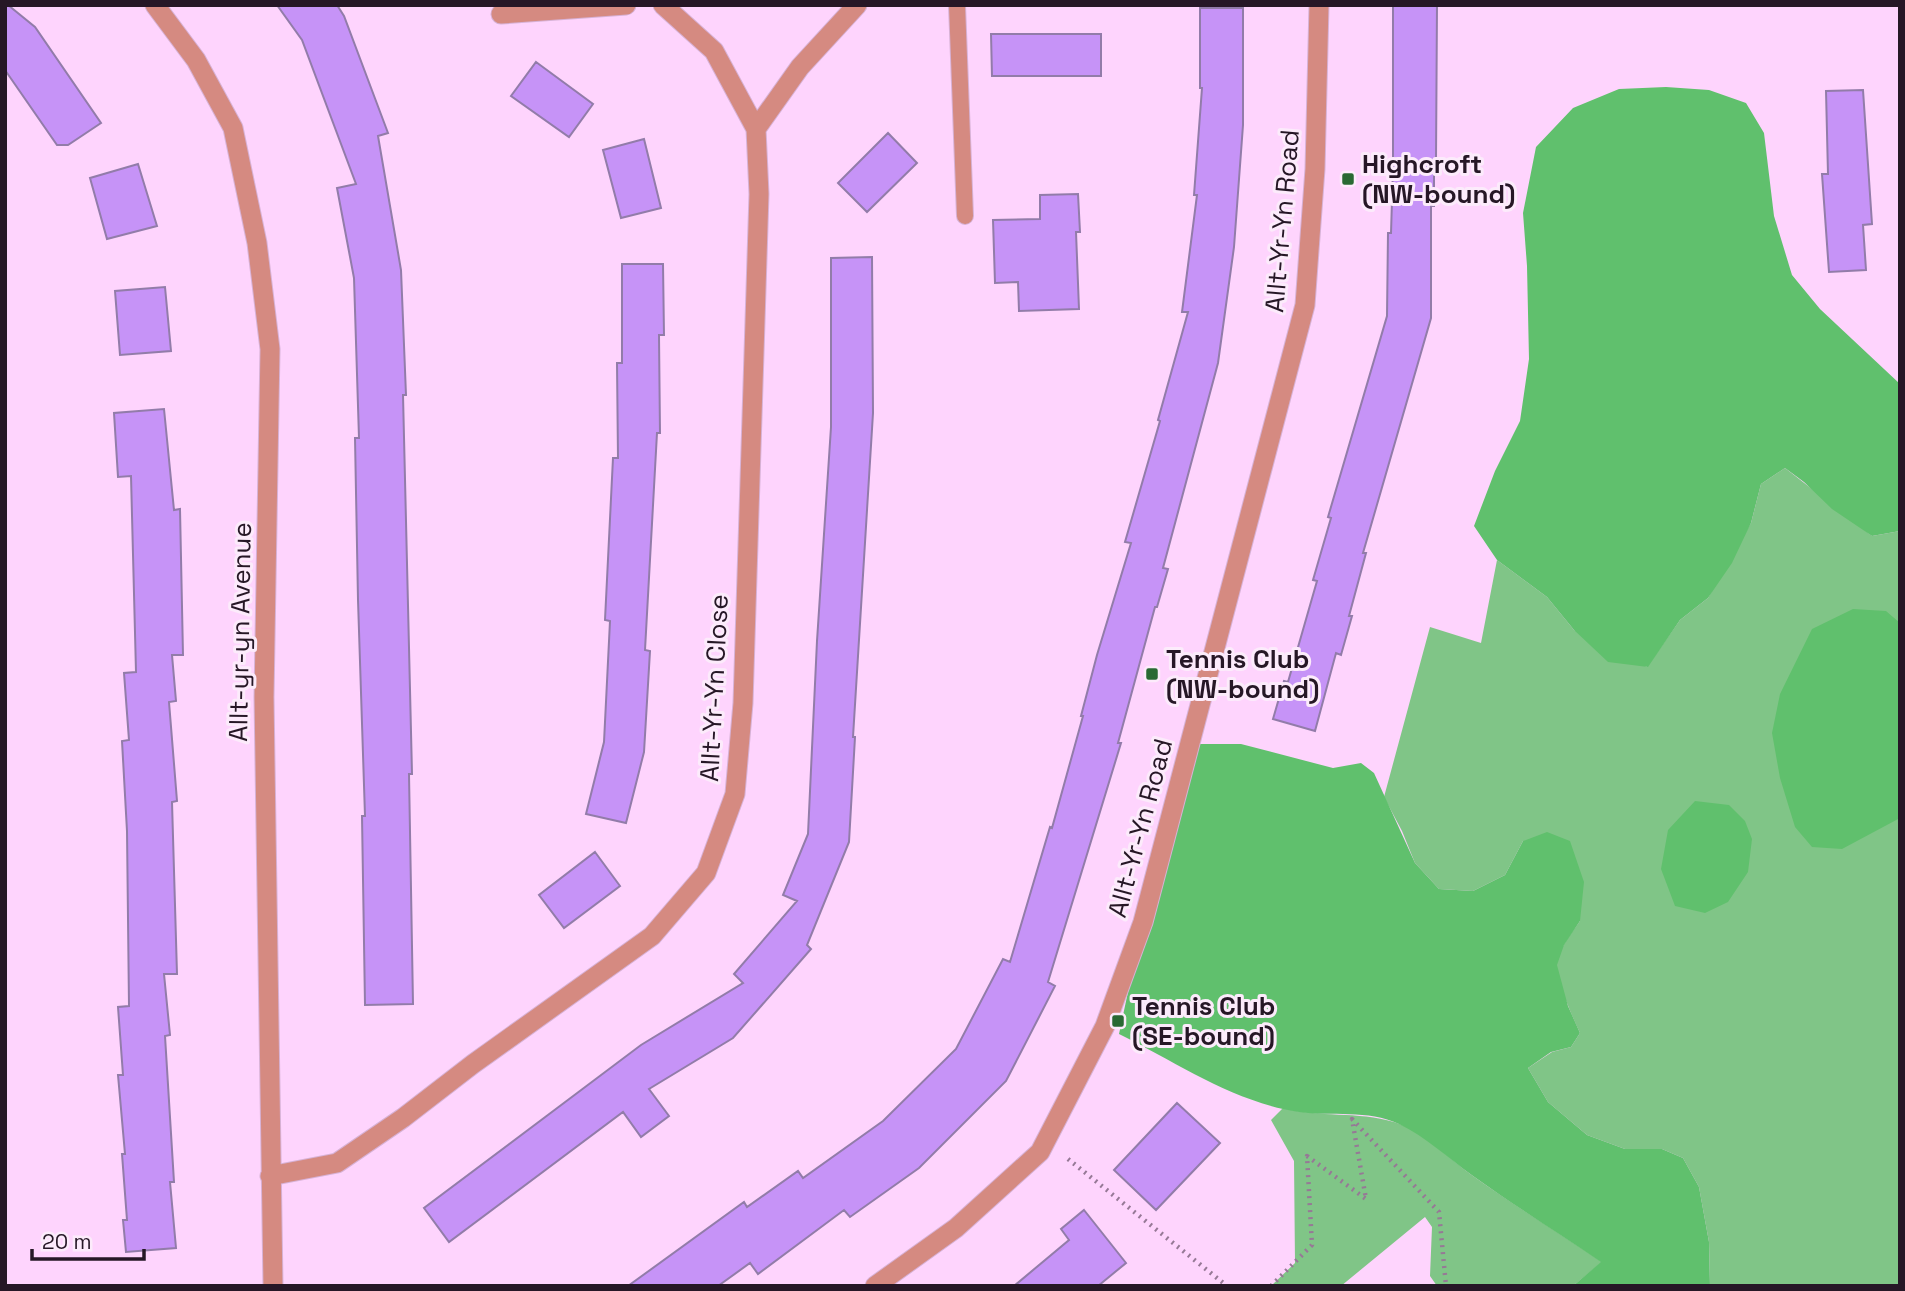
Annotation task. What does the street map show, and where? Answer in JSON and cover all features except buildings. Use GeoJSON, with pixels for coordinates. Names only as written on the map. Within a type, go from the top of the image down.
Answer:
{"type":"FeatureCollection","features":[{"type":"Feature","properties":{"kind":"street","name":"Allt-yr-yn Avenue"},"geometry":{"type":"LineString","coordinates":[[155,5],[197,60],[233,128],[257,243],[270,349],[264,697],[272,1286]]}},
{"type":"Feature","properties":{"kind":"street"},"geometry":{"type":"LineString","coordinates":[[501,14],[626,5]]}},
{"type":"Feature","properties":{"kind":"street","name":"Allt-Yr-Yn Close"},"geometry":{"type":"LineString","coordinates":[[270,1176],[337,1163],[652,936],[706,873],[735,794],[743,703],[759,194],[756,129],[714,51],[663,5]]}},
{"type":"Feature","properties":{"kind":"street"},"geometry":{"type":"LineString","coordinates":[[756,129],[800,67],[857,5]]}},
{"type":"Feature","properties":{"kind":"street","name":"Allt-Yr-Yn Road"},"geometry":{"type":"LineString","coordinates":[[875,1286],[956,1228],[1040,1152],[1105,1026],[1143,922],[1305,305],[1315,169],[1319,5]]}},
{"type":"Feature","properties":{"kind":"lane"},"geometry":{"type":"LineString","coordinates":[[957,5],[965,216]]}},
{"type":"Feature","properties":{"kind":"path"},"geometry":{"type":"LineString","coordinates":[[1271,1286],[1312,1245],[1307,1156],[1366,1199],[1352,1119],[1439,1212],[1446,1286]]}},
{"type":"Feature","properties":{"kind":"path"},"geometry":{"type":"LineString","coordinates":[[1045,1141],[1227,1286]]}},
{"type":"Feature","properties":{"kind":"green space"},"geometry":{"type":"Polygon","coordinates":[[[1666,87],[1709,90],[1746,103],[1764,133],[1774,216],[1792,275],[1820,309],[1900,384],[1900,531],[1872,536],[1832,509],[1785,468],[1761,484],[1751,523],[1732,563],[1708,598],[1680,620],[1648,667],[1608,662],[1574,630],[1547,597],[1497,560],[1474,526],[1495,471],[1520,421],[1529,359],[1523,213],[1536,147],[1573,108],[1619,89],[1666,87]]]}},
{"type":"Feature","properties":{"kind":"green space"},"geometry":{"type":"Polygon","coordinates":[[[1785,468],[1872,536],[1900,531],[1900,1286],[1710,1286],[1709,1242],[1699,1187],[1683,1158],[1662,1149],[1625,1149],[1587,1135],[1548,1102],[1528,1068],[1552,1052],[1571,1047],[1580,1033],[1562,989],[1557,965],[1562,948],[1580,921],[1523,841],[1505,875],[1473,891],[1439,889],[1415,863],[1384,797],[1430,627],[1481,643],[1497,560],[1547,597],[1574,630],[1647,667],[1680,620],[1708,598],[1751,523],[1761,484],[1785,468]]]}},
{"type":"Feature","properties":{"kind":"green space"},"geometry":{"type":"Polygon","coordinates":[[[1853,609],[1886,611],[1900,623],[1900,818],[1842,849],[1812,847],[1795,827],[1780,778],[1772,733],[1780,694],[1812,629],[1853,609]]]}},
{"type":"Feature","properties":{"kind":"green space"},"geometry":{"type":"Polygon","coordinates":[[[1194,744],[1241,744],[1333,768],[1361,763],[1374,773],[1415,863],[1439,889],[1473,891],[1505,875],[1523,841],[1547,832],[1570,841],[1584,882],[1580,921],[1564,945],[1557,965],[1568,1006],[1580,1033],[1571,1047],[1551,1052],[1528,1068],[1548,1102],[1587,1135],[1625,1149],[1662,1149],[1683,1158],[1699,1187],[1709,1242],[1710,1286],[1573,1286],[1601,1262],[1489,1187],[1409,1129],[1375,1116],[1299,1112],[1251,1100],[1206,1080],[1119,1034],[1143,922],[1194,744]]]}},
{"type":"Feature","properties":{"kind":"green space"},"geometry":{"type":"Polygon","coordinates":[[[1695,801],[1729,805],[1745,821],[1752,839],[1748,872],[1728,902],[1705,913],[1675,906],[1661,869],[1668,830],[1695,801]]]}},
{"type":"Feature","properties":{"kind":"green space"},"geometry":{"type":"Polygon","coordinates":[[[1283,1108],[1367,1117],[1405,1126],[1426,1138],[1489,1187],[1602,1262],[1573,1286],[1437,1286],[1430,1276],[1432,1227],[1425,1217],[1341,1286],[1271,1286],[1295,1263],[1294,1161],[1271,1120],[1283,1108]]]}},
{"type":"Feature","properties":{"kind":"place","name":"Highcroft (NW-bound)"},"geometry":{"type":"Point","coordinates":[1348,179]}},
{"type":"Feature","properties":{"kind":"place","name":"Tennis Club (NW-bound)"},"geometry":{"type":"Point","coordinates":[1152,674]}},
{"type":"Feature","properties":{"kind":"place","name":"Tennis Club (SE-bound)"},"geometry":{"type":"Point","coordinates":[1118,1021]}}]}
